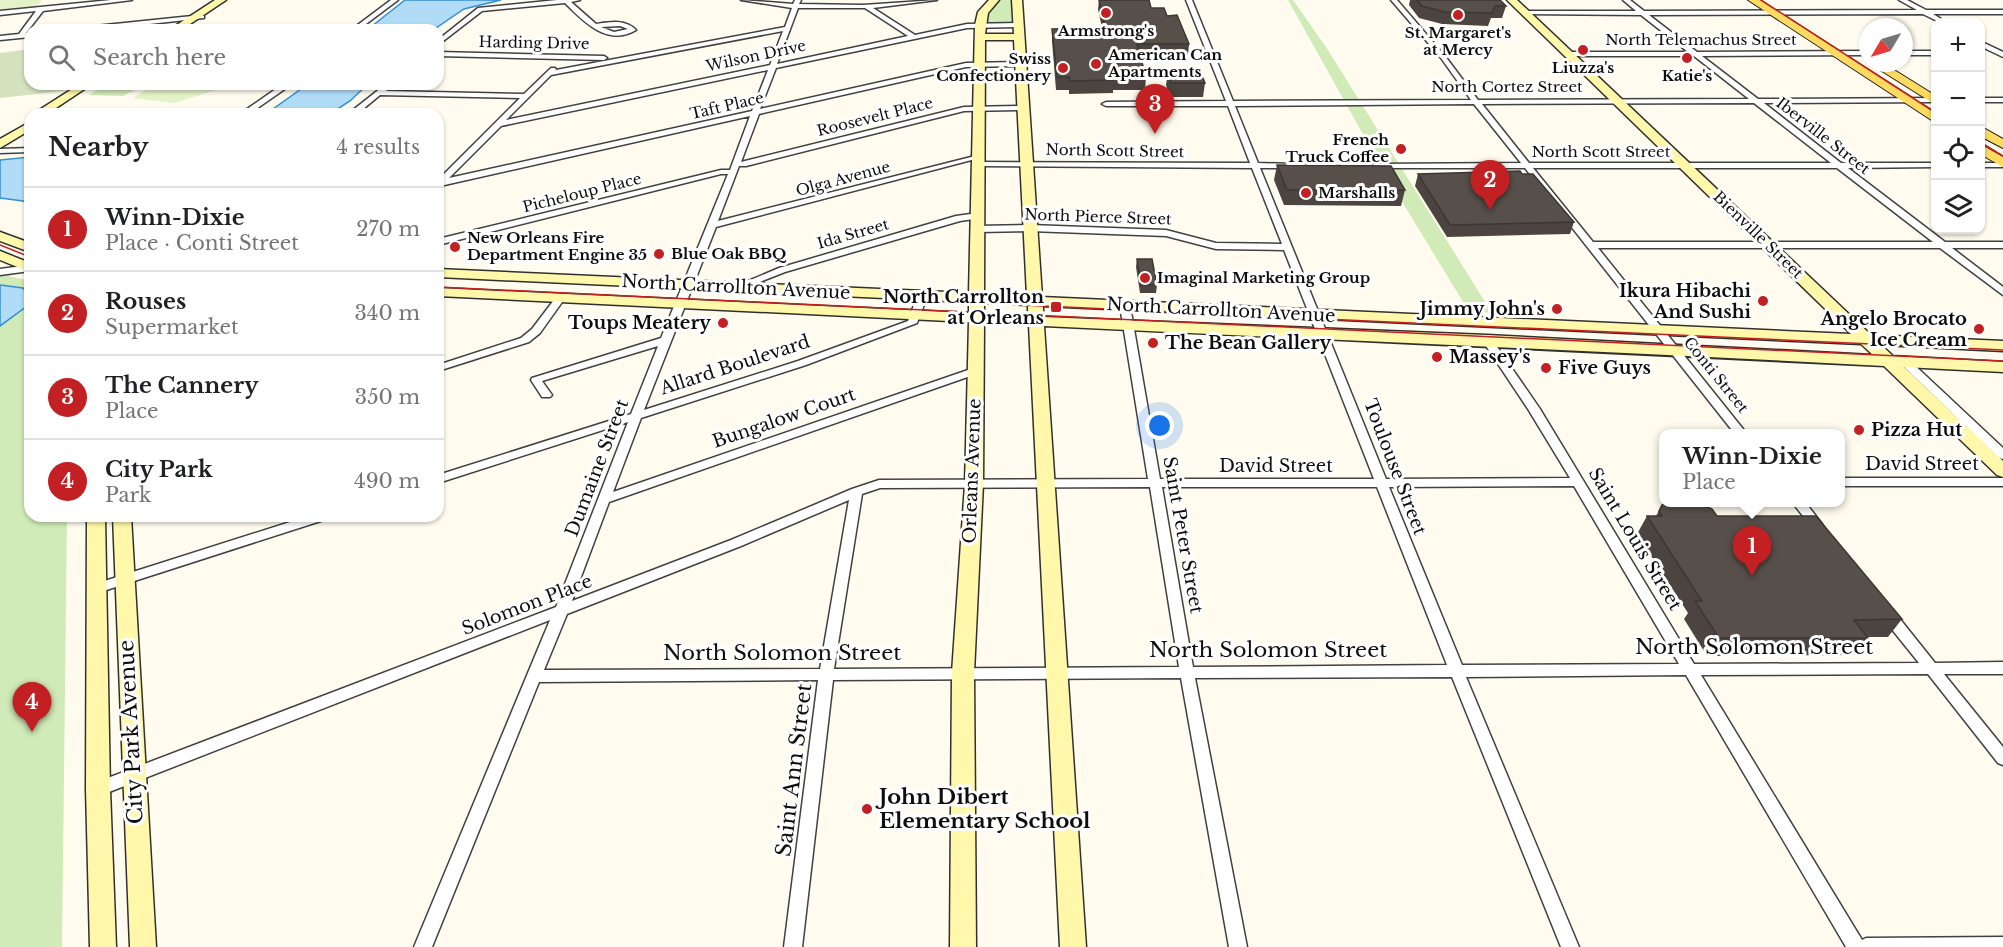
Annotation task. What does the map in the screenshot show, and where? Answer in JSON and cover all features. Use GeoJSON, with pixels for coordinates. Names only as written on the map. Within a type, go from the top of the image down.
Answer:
{"type":"FeatureCollection","features":[{"type":"Feature","properties":{"kind":"main road"},"geometry":{"type":"LineString","coordinates":[[1753,0],[1931,116]]}},
{"type":"Feature","properties":{"kind":"main road"},"geometry":{"type":"LineString","coordinates":[[1775,0],[1814,24]]}},
{"type":"Feature","properties":{"kind":"main road"},"geometry":{"type":"LineString","coordinates":[[1841,41],[1859,52]]}},
{"type":"Feature","properties":{"kind":"main road"},"geometry":{"type":"LineString","coordinates":[[1889,72],[1931,98]]}},
{"type":"Feature","properties":{"kind":"main road"},"geometry":{"type":"LineString","coordinates":[[1985,133],[2003,144]]}},
{"type":"Feature","properties":{"kind":"main road"},"geometry":{"type":"LineString","coordinates":[[1985,151],[2003,164]]}},
{"type":"Feature","properties":{"kind":"street"},"geometry":{"type":"LineString","coordinates":[[0,13],[129,0]]}},
{"type":"Feature","properties":{"kind":"street"},"geometry":{"type":"LineString","coordinates":[[189,24],[221,0]]}},
{"type":"Feature","properties":{"kind":"street"},"geometry":{"type":"LineString","coordinates":[[185,24],[228,0]]}},
{"type":"Feature","properties":{"kind":"street"},"geometry":{"type":"LineString","coordinates":[[362,24],[395,0]]}},
{"type":"Feature","properties":{"kind":"street"},"geometry":{"type":"LineString","coordinates":[[444,38],[478,10],[577,0]]}},
{"type":"Feature","properties":{"kind":"street"},"geometry":{"type":"LineString","coordinates":[[744,0],[866,6],[934,0]]}},
{"type":"Feature","properties":{"kind":"street"},"geometry":{"type":"LineString","coordinates":[[1017,0],[1073,947]]}},
{"type":"Feature","properties":{"kind":"street","name":"Toulouse Street"},"geometry":{"type":"LineString","coordinates":[[1189,0],[1287,247],[1325,335],[1454,669],[1570,947]]}},
{"type":"Feature","properties":{"kind":"street","name":"Conti Street"},"geometry":{"type":"LineString","coordinates":[[1394,0],[1443,57],[1475,101],[1738,429]]}},
{"type":"Feature","properties":{"kind":"street","name":"Bienville Street"},"geometry":{"type":"LineString","coordinates":[[1512,0],[1530,13]]}},
{"type":"Feature","properties":{"kind":"street","name":"Bienville Street"},"geometry":{"type":"LineString","coordinates":[[1520,0],[1530,13],[1572,54],[1897,362],[2003,471]]}},
{"type":"Feature","properties":{"kind":"street","name":"Iberville Street"},"geometry":{"type":"LineString","coordinates":[[1626,0],[2003,292]]}},
{"type":"Feature","properties":{"kind":"street"},"geometry":{"type":"LineString","coordinates":[[1902,0],[1935,18]]}},
{"type":"Feature","properties":{"kind":"street"},"geometry":{"type":"LineString","coordinates":[[566,1],[592,26],[597,29],[613,33],[626,33],[633,30],[622,24],[592,26]]}},
{"type":"Feature","properties":{"kind":"street","name":"Orleans Avenue"},"geometry":{"type":"LineString","coordinates":[[963,947],[963,673],[974,484],[980,31],[983,12],[992,1]]}},
{"type":"Feature","properties":{"kind":"street","name":"Dumaine Street"},"geometry":{"type":"LineString","coordinates":[[423,947],[561,611],[797,3]]}},
{"type":"Feature","properties":{"kind":"street"},"geometry":{"type":"LineString","coordinates":[[866,6],[914,38]]}},
{"type":"Feature","properties":{"kind":"street"},"geometry":{"type":"LineString","coordinates":[[30,24],[41,9]]}},
{"type":"Feature","properties":{"kind":"street"},"geometry":{"type":"LineString","coordinates":[[1530,13],[2003,12]]}},
{"type":"Feature","properties":{"kind":"street"},"geometry":{"type":"LineString","coordinates":[[132,24],[198,17]]}},
{"type":"Feature","properties":{"kind":"street","name":"Harding Drive"},"geometry":{"type":"LineString","coordinates":[[549,73],[788,28]]}},
{"type":"Feature","properties":{"kind":"street"},"geometry":{"type":"LineString","coordinates":[[980,31],[1019,31]]}},
{"type":"Feature","properties":{"kind":"street","name":"Wilson Drive"},"geometry":{"type":"LineString","coordinates":[[500,124],[914,38],[980,31]]}},
{"type":"Feature","properties":{"kind":"street"},"geometry":{"type":"LineString","coordinates":[[21,36],[24,32]]}},
{"type":"Feature","properties":{"kind":"street"},"geometry":{"type":"LineString","coordinates":[[0,38],[24,36]]}},
{"type":"Feature","properties":{"kind":"street"},"geometry":{"type":"LineString","coordinates":[[1985,45],[2002,53]]}},
{"type":"Feature","properties":{"kind":"street"},"geometry":{"type":"LineString","coordinates":[[1985,52],[2002,53]]}},
{"type":"Feature","properties":{"kind":"street"},"geometry":{"type":"LineString","coordinates":[[1913,53],[1931,53]]}},
{"type":"Feature","properties":{"kind":"street","name":"Harding Drive"},"geometry":{"type":"LineString","coordinates":[[444,54],[629,59]]}},
{"type":"Feature","properties":{"kind":"street","name":"North Telemachus Street"},"geometry":{"type":"LineString","coordinates":[[1572,54],[1859,55]]}},
{"type":"Feature","properties":{"kind":"street"},"geometry":{"type":"LineString","coordinates":[[444,179],[565,57]]}},
{"type":"Feature","properties":{"kind":"street","name":"Taft Place"},"geometry":{"type":"LineString","coordinates":[[444,183],[966,65],[1021,64]]}},
{"type":"Feature","properties":{"kind":"street"},"geometry":{"type":"LineString","coordinates":[[49,108],[77,90]]}},
{"type":"Feature","properties":{"kind":"street"},"geometry":{"type":"LineString","coordinates":[[57,108],[85,90]]}},
{"type":"Feature","properties":{"kind":"street"},"geometry":{"type":"LineString","coordinates":[[253,108],[279,90]]}},
{"type":"Feature","properties":{"kind":"street"},"geometry":{"type":"LineString","coordinates":[[360,108],[383,90]]}},
{"type":"Feature","properties":{"kind":"street"},"geometry":{"type":"LineString","coordinates":[[379,93],[525,96]]}},
{"type":"Feature","properties":{"kind":"street"},"geometry":{"type":"LineString","coordinates":[[1985,100],[2003,100]]}},
{"type":"Feature","properties":{"kind":"street","name":"North Cortez Street"},"geometry":{"type":"LineString","coordinates":[[1106,104],[1229,101],[1931,101]]}},
{"type":"Feature","properties":{"kind":"street","name":"Roosevelt Place"},"geometry":{"type":"LineString","coordinates":[[734,168],[964,109],[1023,108]]}},
{"type":"Feature","properties":{"kind":"street"},"geometry":{"type":"LineString","coordinates":[[0,137],[24,123]]}},
{"type":"Feature","properties":{"kind":"street"},"geometry":{"type":"LineString","coordinates":[[0,144],[24,129]]}},
{"type":"Feature","properties":{"kind":"street"},"geometry":{"type":"LineString","coordinates":[[0,152],[24,150]]}},
{"type":"Feature","properties":{"kind":"street","name":"North Scott Street"},"geometry":{"type":"LineString","coordinates":[[978,161],[1028,164],[1305,166]]}},
{"type":"Feature","properties":{"kind":"street","name":"Olga Avenue"},"geometry":{"type":"LineString","coordinates":[[713,224],[722,225],[978,161]]}},
{"type":"Feature","properties":{"kind":"street"},"geometry":{"type":"LineString","coordinates":[[1985,165],[2003,164]]}},
{"type":"Feature","properties":{"kind":"street","name":"North Scott Street"},"geometry":{"type":"LineString","coordinates":[[1362,166],[1931,165]]}},
{"type":"Feature","properties":{"kind":"street","name":"Picheloup Place"},"geometry":{"type":"LineString","coordinates":[[444,241],[734,168]]}},
{"type":"Feature","properties":{"kind":"street","name":"Ida Street"},"geometry":{"type":"LineString","coordinates":[[739,287],[782,270],[958,218],[977,222]]}},
{"type":"Feature","properties":{"kind":"street","name":"North Pierce Street"},"geometry":{"type":"LineString","coordinates":[[977,222],[1030,228],[1166,233],[1216,246],[1287,247]]}},
{"type":"Feature","properties":{"kind":"street"},"geometry":{"type":"LineString","coordinates":[[0,236],[24,246]]}},
{"type":"Feature","properties":{"kind":"street"},"geometry":{"type":"LineString","coordinates":[[1591,245],[2003,245]]}},
{"type":"Feature","properties":{"kind":"street"},"geometry":{"type":"LineString","coordinates":[[0,255],[24,265]]}},
{"type":"Feature","properties":{"kind":"street"},"geometry":{"type":"LineString","coordinates":[[0,272],[24,269]]}},
{"type":"Feature","properties":{"kind":"street","name":"North Carrollton Avenue"},"geometry":{"type":"LineString","coordinates":[[444,273],[922,297],[1035,321],[1325,335],[1487,340],[2003,367]]}},
{"type":"Feature","properties":{"kind":"street","name":"North Carrollton Avenue"},"geometry":{"type":"LineString","coordinates":[[444,292],[916,316],[1035,302],[1873,339],[2000,349]]}},
{"type":"Feature","properties":{"kind":"street"},"geometry":{"type":"LineString","coordinates":[[916,316],[922,297]]}},
{"type":"Feature","properties":{"kind":"street"},"geometry":{"type":"LineString","coordinates":[[444,366],[525,340],[536,332],[560,298]]}},
{"type":"Feature","properties":{"kind":"street","name":"Saint Peter Street"},"geometry":{"type":"LineString","coordinates":[[1125,306],[1187,672],[1238,947]]}},
{"type":"Feature","properties":{"kind":"street","name":"Allard Boulevard"},"geometry":{"type":"LineString","coordinates":[[444,477],[824,355],[912,323],[916,316]]}},
{"type":"Feature","properties":{"kind":"street"},"geometry":{"type":"LineString","coordinates":[[1479,322],[1487,340]]}},
{"type":"Feature","properties":{"kind":"street"},"geometry":{"type":"LineString","coordinates":[[1770,334],[1788,356]]}},
{"type":"Feature","properties":{"kind":"street"},"geometry":{"type":"LineString","coordinates":[[546,395],[536,380],[665,340]]}},
{"type":"Feature","properties":{"kind":"street","name":"Saint Louis Street"},"geometry":{"type":"LineString","coordinates":[[1487,340],[1534,409],[1856,947]]}},
{"type":"Feature","properties":{"kind":"street","name":"Bienville Street"},"geometry":{"type":"LineString","coordinates":[[1897,362],[2003,455]]}},
{"type":"Feature","properties":{"kind":"street","name":"Bungalow Court"},"geometry":{"type":"LineString","coordinates":[[605,499],[975,371]]}},
{"type":"Feature","properties":{"kind":"street","name":"David Street"},"geometry":{"type":"LineString","coordinates":[[974,484],[1578,482]]}},
{"type":"Feature","properties":{"kind":"street","name":"David Street"},"geometry":{"type":"LineString","coordinates":[[1845,482],[2003,482]]}},
{"type":"Feature","properties":{"kind":"street","name":"Solomon Place"},"geometry":{"type":"LineString","coordinates":[[98,789],[736,543],[856,492],[879,484],[974,484]]}},
{"type":"Feature","properties":{"kind":"street","name":"Saint Ann Street"},"geometry":{"type":"LineString","coordinates":[[793,947],[826,674],[856,492]]}},
{"type":"Feature","properties":{"kind":"street"},"geometry":{"type":"LineString","coordinates":[[1802,507],[1827,539]]}},
{"type":"Feature","properties":{"kind":"street","name":"City Park Avenue"},"geometry":{"type":"LineString","coordinates":[[96,522],[98,789],[103,947]]}},
{"type":"Feature","properties":{"kind":"street","name":"City Park Avenue"},"geometry":{"type":"LineString","coordinates":[[122,522],[142,947]]}},
{"type":"Feature","properties":{"kind":"street"},"geometry":{"type":"LineString","coordinates":[[97,588],[304,522]]}},
{"type":"Feature","properties":{"kind":"street"},"geometry":{"type":"LineString","coordinates":[[1879,603],[2003,758]]}},
{"type":"Feature","properties":{"kind":"street","name":"North Solomon Street"},"geometry":{"type":"LineString","coordinates":[[533,676],[1454,669],[2003,668]]}},
{"type":"Feature","properties":{"kind":"street"},"geometry":{"type":"LineString","coordinates":[[1866,947],[2003,946]]}},
{"type":"Feature","properties":{"kind":"green space"},"geometry":{"type":"Polygon","coordinates":[[[0,0],[42,0],[37,7],[0,10],[0,0]]]}},
{"type":"Feature","properties":{"kind":"green space"},"geometry":{"type":"Polygon","coordinates":[[[997,0],[1014,0],[1014,23],[985,23],[986,15],[997,0]]]}},
{"type":"Feature","properties":{"kind":"green space"},"geometry":{"type":"Polygon","coordinates":[[[1288,0],[1293,0],[1326,47],[1492,313],[1468,310],[1384,172],[1288,0]]]}},
{"type":"Feature","properties":{"kind":"green space"},"geometry":{"type":"Polygon","coordinates":[[[24,50],[24,90],[65,90],[0,98],[0,53],[24,50]]]}},
{"type":"Feature","properties":{"kind":"green space"},"geometry":{"type":"Polygon","coordinates":[[[97,90],[134,90],[123,96],[89,95],[97,90]]]}},
{"type":"Feature","properties":{"kind":"green space"},"geometry":{"type":"Polygon","coordinates":[[[146,90],[216,90],[174,103],[133,98],[146,90]]]}},
{"type":"Feature","properties":{"kind":"green space"},"geometry":{"type":"Polygon","coordinates":[[[0,274],[24,280],[24,522],[67,522],[62,947],[0,947],[0,274]]]}},
{"type":"Feature","properties":{"kind":"water"},"geometry":{"type":"Polygon","coordinates":[[[405,0],[501,0],[464,9],[442,24],[375,24],[405,0]]]}},
{"type":"Feature","properties":{"kind":"water"},"geometry":{"type":"Polygon","coordinates":[[[300,90],[362,90],[339,108],[274,108],[300,90]]]}},
{"type":"Feature","properties":{"kind":"water"},"geometry":{"type":"Polygon","coordinates":[[[24,158],[24,202],[0,198],[0,160],[24,158]]]}},
{"type":"Feature","properties":{"kind":"water"},"geometry":{"type":"Polygon","coordinates":[[[0,285],[23,288],[24,308],[0,326],[0,285]]]}},
{"type":"Feature","properties":{"kind":"building","name":"American Can Apartments"},"geometry":{"type":"Polygon","coordinates":[[[1099,0],[1149,0],[1151,8],[1164,8],[1167,16],[1177,15],[1189,44],[1137,44],[1146,77],[1070,81],[1069,77],[1057,77],[1052,29],[1105,28],[1099,0]]]}},
{"type":"Feature","properties":{"kind":"building"},"geometry":{"type":"Polygon","coordinates":[[[1417,0],[1500,0],[1506,6],[1495,6],[1492,13],[1445,12],[1422,6],[1417,0]]]}},
{"type":"Feature","properties":{"kind":"building"},"geometry":{"type":"Polygon","coordinates":[[[1168,71],[1200,71],[1205,83],[1171,83],[1168,71]]]}},
{"type":"Feature","properties":{"kind":"building"},"geometry":{"type":"Polygon","coordinates":[[[1277,165],[1391,166],[1405,190],[1287,190],[1277,165]]]}},
{"type":"Feature","properties":{"kind":"building"},"geometry":{"type":"Polygon","coordinates":[[[1520,171],[1522,174],[1533,174],[1574,222],[1450,225],[1418,174],[1520,171]]]}},
{"type":"Feature","properties":{"kind":"building","name":"Imaginal Marketing Group"},"geometry":{"type":"Polygon","coordinates":[[[1137,259],[1152,259],[1157,285],[1141,285],[1137,259]]]}},
{"type":"Feature","properties":{"kind":"building"},"geometry":{"type":"Polygon","coordinates":[[[1661,507],[1708,507],[1717,516],[1816,516],[1902,619],[1854,620],[1868,638],[1719,638],[1695,601],[1702,601],[1647,516],[1662,516],[1659,511],[1661,507]]]}},
{"type":"Feature","properties":{"kind":"tram line"},"geometry":{"type":"LineString","coordinates":[[1761,0],[1931,110]]}},
{"type":"Feature","properties":{"kind":"tram line"},"geometry":{"type":"LineString","coordinates":[[1985,145],[2003,156]]}},
{"type":"Feature","properties":{"kind":"tram line"},"geometry":{"type":"LineString","coordinates":[[0,245],[24,255]]}},
{"type":"Feature","properties":{"kind":"tram line"},"geometry":{"type":"LineString","coordinates":[[444,287],[2003,361]]}},
{"type":"Feature","properties":{"kind":"tram line"},"geometry":{"type":"LineString","coordinates":[[888,299],[2003,350]]}},
{"type":"Feature","properties":{"kind":"place","name":"Armstrong's"},"geometry":{"type":"Point","coordinates":[1106,13]}},
{"type":"Feature","properties":{"kind":"place","name":"St. Margaret's at Mercy"},"geometry":{"type":"Point","coordinates":[1458,15]}},
{"type":"Feature","properties":{"kind":"place","name":"Liuzza's"},"geometry":{"type":"Point","coordinates":[1583,50]}},
{"type":"Feature","properties":{"kind":"place","name":"Katie's"},"geometry":{"type":"Point","coordinates":[1687,58]}},
{"type":"Feature","properties":{"kind":"place","name":"American Can Apartments"},"geometry":{"type":"Point","coordinates":[1096,64]}},
{"type":"Feature","properties":{"kind":"place","name":"Swiss Confectionery"},"geometry":{"type":"Point","coordinates":[1063,68]}},
{"type":"Feature","properties":{"kind":"place","name":"The Cannery"},"geometry":{"type":"Point","coordinates":[1155,134]}},
{"type":"Feature","properties":{"kind":"place","name":"French Truck Coffee"},"geometry":{"type":"Point","coordinates":[1401,149]}},
{"type":"Feature","properties":{"kind":"place","name":"Marshalls"},"geometry":{"type":"Point","coordinates":[1306,193]}},
{"type":"Feature","properties":{"kind":"place","name":"Rouses"},"geometry":{"type":"Point","coordinates":[1490,210]}},
{"type":"Feature","properties":{"kind":"place","name":"New Orleans Fire Department Engine 35"},"geometry":{"type":"Point","coordinates":[455,247]}},
{"type":"Feature","properties":{"kind":"place","name":"Blue Oak BBQ"},"geometry":{"type":"Point","coordinates":[659,254]}},
{"type":"Feature","properties":{"kind":"place","name":"Imaginal Marketing Group"},"geometry":{"type":"Point","coordinates":[1145,278]}},
{"type":"Feature","properties":{"kind":"place","name":"Ikura Hibachi And Sushi"},"geometry":{"type":"Point","coordinates":[1763,301]}},
{"type":"Feature","properties":{"kind":"place","name":"North Carrollton at Orleans"},"geometry":{"type":"Point","coordinates":[1056,307]}},
{"type":"Feature","properties":{"kind":"place","name":"Jimmy John's"},"geometry":{"type":"Point","coordinates":[1557,309]}},
{"type":"Feature","properties":{"kind":"place","name":"Toups Meatery"},"geometry":{"type":"Point","coordinates":[723,323]}},
{"type":"Feature","properties":{"kind":"place","name":"Angelo Brocato Ice Cream"},"geometry":{"type":"Point","coordinates":[1979,329]}},
{"type":"Feature","properties":{"kind":"place","name":"The Bean Gallery"},"geometry":{"type":"Point","coordinates":[1153,343]}},
{"type":"Feature","properties":{"kind":"place","name":"Massey's"},"geometry":{"type":"Point","coordinates":[1437,357]}},
{"type":"Feature","properties":{"kind":"place","name":"Five Guys"},"geometry":{"type":"Point","coordinates":[1546,368]}},
{"type":"Feature","properties":{"kind":"place","name":"Pizza Hut"},"geometry":{"type":"Point","coordinates":[1859,430]}},
{"type":"Feature","properties":{"kind":"place","name":"Winn-Dixie"},"geometry":{"type":"Point","coordinates":[1752,576]}},
{"type":"Feature","properties":{"kind":"place","name":"City Park"},"geometry":{"type":"Point","coordinates":[32,732]}},
{"type":"Feature","properties":{"kind":"place","name":"John Dibert Elementary School"},"geometry":{"type":"Point","coordinates":[867,809]}}]}
